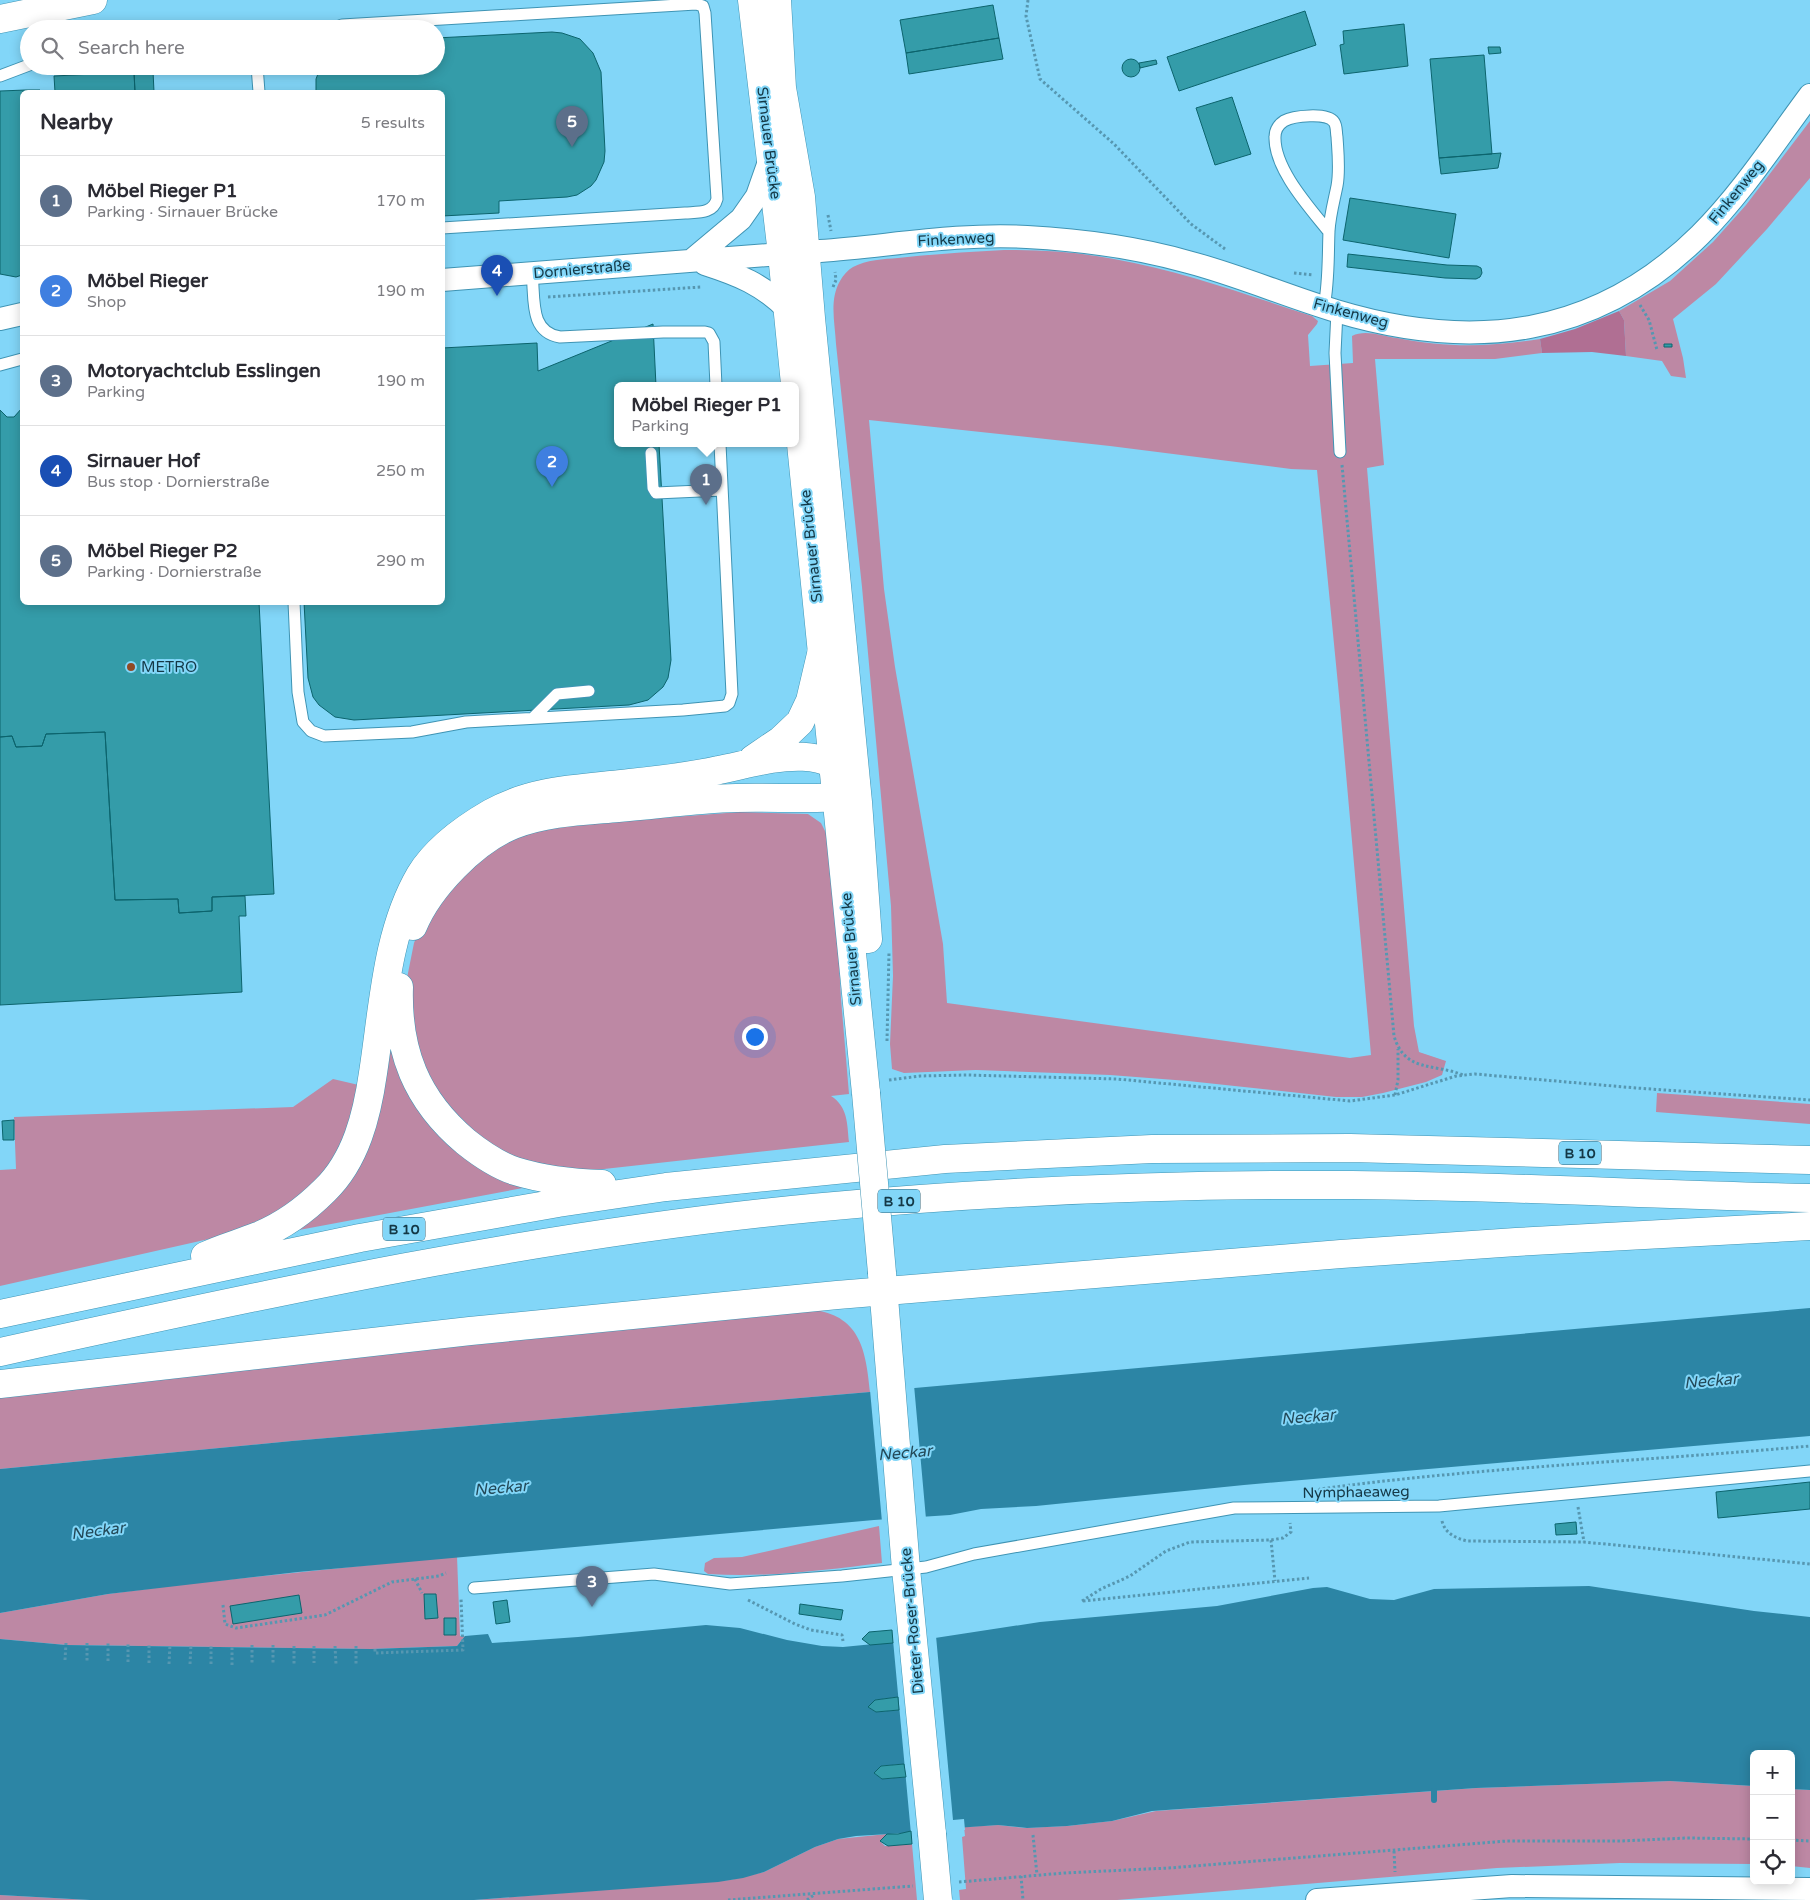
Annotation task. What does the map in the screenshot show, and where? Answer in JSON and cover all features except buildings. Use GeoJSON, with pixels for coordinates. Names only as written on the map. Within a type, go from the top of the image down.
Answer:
{"type":"FeatureCollection","features":[{"type":"Feature","properties":{"kind":"main road"},"geometry":{"type":"LineString","coordinates":[[0,19],[93,0]]}},
{"type":"Feature","properties":{"kind":"main road","name":"Sirnauer Brücke"},"geometry":{"type":"LineString","coordinates":[[758,1],[765,115],[771,157],[794,253],[850,793],[869,954],[870,1017],[876,1087],[883,1282],[888,1342]]}},
{"type":"Feature","properties":{"kind":"main road","name":"Sirnauer Brücke"},"geometry":{"type":"LineString","coordinates":[[758,1],[782,88],[801,197],[788,310],[795,382]]}},
{"type":"Feature","properties":{"kind":"main road","name":"Sirnauer Brücke"},"geometry":{"type":"LineString","coordinates":[[799,420],[833,763]]}},
{"type":"Feature","properties":{"kind":"main road"},"geometry":{"type":"LineString","coordinates":[[742,765],[781,740],[800,722],[810,701],[822,650]]}},
{"type":"Feature","properties":{"kind":"main road"},"geometry":{"type":"LineString","coordinates":[[144,1282],[218,1250],[276,1228],[311,1203],[327,1188],[339,1172],[357,1140],[369,1102],[390,958],[396,935],[412,892],[421,874],[448,843],[492,812],[540,794],[650,781],[800,756],[821,758],[833,763],[849,775],[850,793],[735,798],[568,812],[537,817],[513,826],[492,836],[444,878],[418,914],[402,960],[398,1006],[406,1056],[414,1076],[438,1116],[472,1146],[492,1160],[514,1170],[546,1180],[666,1187]]}},
{"type":"Feature","properties":{"kind":"main road","name":"B 10"},"geometry":{"type":"LineString","coordinates":[[0,1314],[144,1282],[448,1221],[666,1187],[945,1159],[1152,1149],[1360,1148],[1810,1160]]}},
{"type":"Feature","properties":{"kind":"main road","name":"B 10"},"geometry":{"type":"LineString","coordinates":[[0,1352],[450,1259],[658,1227],[810,1208],[962,1196],[1203,1186],[1353,1185],[1810,1198]]}},
{"type":"Feature","properties":{"kind":"main road"},"geometry":{"type":"LineString","coordinates":[[0,1384],[470,1330],[694,1308],[883,1282],[1168,1267],[1526,1241],[1810,1226]]}},
{"type":"Feature","properties":{"kind":"main road","name":"Dieter-Roser-Brücke"},"geometry":{"type":"LineString","coordinates":[[888,1342],[896,1570],[936,1889]]}},
{"type":"Feature","properties":{"kind":"street","name":"Finkenweg"},"geometry":{"type":"LineString","coordinates":[[794,253],[976,237],[1012,236],[1093,242],[1125,247],[1192,263],[1330,309],[1375,321],[1422,330],[1448,332],[1504,331],[1542,325],[1578,314],[1604,304],[1655,274],[1706,229],[1744,185],[1810,95]]}},
{"type":"Feature","properties":{"kind":"street"},"geometry":{"type":"LineString","coordinates":[[692,260],[741,219],[757,196],[771,157]]}},
{"type":"Feature","properties":{"kind":"street","name":"Dornierstraße"},"geometry":{"type":"LineString","coordinates":[[445,280],[794,253]]}},
{"type":"Feature","properties":{"kind":"street","name":"Dornierstraße"},"geometry":{"type":"LineString","coordinates":[[692,260],[746,278],[774,296],[788,310]]}},
{"type":"Feature","properties":{"kind":"street"},"geometry":{"type":"LineString","coordinates":[[0,319],[20,314]]}},
{"type":"Feature","properties":{"kind":"street"},"geometry":{"type":"LineString","coordinates":[[1317,1900],[1512,1886],[1810,1889]]}},
{"type":"Feature","properties":{"kind":"street"},"geometry":{"type":"LineString","coordinates":[[1596,1900],[1622,1888]]}},
{"type":"Feature","properties":{"kind":"lane"},"geometry":{"type":"LineString","coordinates":[[422,20],[686,5],[703,6],[705,12],[717,199],[712,208],[708,211],[685,213],[445,228]]}},
{"type":"Feature","properties":{"kind":"lane"},"geometry":{"type":"LineString","coordinates":[[0,76],[20,68]]}},
{"type":"Feature","properties":{"kind":"lane"},"geometry":{"type":"LineString","coordinates":[[258,75],[259,90]]}},
{"type":"Feature","properties":{"kind":"lane"},"geometry":{"type":"LineString","coordinates":[[1329,232],[1296,189],[1281,162],[1275,139],[1276,131],[1282,122],[1324,116],[1334,121],[1336,125],[1338,180],[1331,212],[1328,277],[1335,353],[1340,452]]}},
{"type":"Feature","properties":{"kind":"lane"},"geometry":{"type":"LineString","coordinates":[[532,274],[536,319],[539,327],[551,336],[560,338],[699,331],[709,334],[714,342],[716,382]]}},
{"type":"Feature","properties":{"kind":"lane"},"geometry":{"type":"LineString","coordinates":[[0,365],[20,360]]}},
{"type":"Feature","properties":{"kind":"lane"},"geometry":{"type":"LineString","coordinates":[[294,605],[300,709],[303,722],[311,731],[324,736],[427,730],[466,722],[725,706],[732,699],[720,447]]}},
{"type":"Feature","properties":{"kind":"lane"},"geometry":{"type":"LineString","coordinates":[[651,454],[654,491],[659,493],[722,490]]}},
{"type":"Feature","properties":{"kind":"lane"},"geometry":{"type":"LineString","coordinates":[[533,718],[557,694],[589,691]]}},
{"type":"Feature","properties":{"kind":"lane","name":"Nymphaeaweg"},"geometry":{"type":"LineString","coordinates":[[474,1588],[654,1574],[722,1584],[754,1583],[926,1567],[974,1554],[1234,1508],[1439,1506],[1810,1471]]}},
{"type":"Feature","properties":{"kind":"path"},"geometry":{"type":"LineString","coordinates":[[1028,0],[1026,16],[1040,79],[1114,144],[1191,224],[1230,252]]}},
{"type":"Feature","properties":{"kind":"path"},"geometry":{"type":"LineString","coordinates":[[1291,272],[1328,277]]}},
{"type":"Feature","properties":{"kind":"path"},"geometry":{"type":"LineString","coordinates":[[534,298],[703,287]]}},
{"type":"Feature","properties":{"kind":"path"},"geometry":{"type":"LineString","coordinates":[[1630,290],[1648,320],[1657,350]]}},
{"type":"Feature","properties":{"kind":"path"},"geometry":{"type":"LineString","coordinates":[[1340,452],[1392,1030],[1398,1049],[1398,1080],[1395,1095]]}},
{"type":"Feature","properties":{"kind":"path"},"geometry":{"type":"LineString","coordinates":[[1398,1049],[1414,1064],[1450,1070],[1463,1075]]}},
{"type":"Feature","properties":{"kind":"path"},"geometry":{"type":"LineString","coordinates":[[876,1087],[920,1076],[1116,1079],[1336,1101],[1362,1101],[1395,1095],[1463,1075],[1475,1074],[1646,1089],[1810,1100]]}},
{"type":"Feature","properties":{"kind":"path"},"geometry":{"type":"LineString","coordinates":[[1317,1507],[1320,1489],[1355,1484],[1504,1469],[1810,1446]]}},
{"type":"Feature","properties":{"kind":"path"},"geometry":{"type":"LineString","coordinates":[[1548,1496],[1566,1505],[1579,1508],[1584,1542]]}},
{"type":"Feature","properties":{"kind":"path"},"geometry":{"type":"LineString","coordinates":[[1439,1506],[1443,1525],[1448,1532],[1456,1538],[1467,1540],[1584,1542],[1810,1564]]}},
{"type":"Feature","properties":{"kind":"path"},"geometry":{"type":"LineString","coordinates":[[1283,1538],[1190,1542],[1166,1551],[1130,1576],[1101,1588],[1082,1601],[1309,1578]]}},
{"type":"Feature","properties":{"kind":"path"},"geometry":{"type":"LineString","coordinates":[[1271,1540],[1274,1581]]}},
{"type":"Feature","properties":{"kind":"path"},"geometry":{"type":"LineString","coordinates":[[222,1605],[225,1624],[236,1628],[324,1615],[392,1582],[439,1576],[446,1573]]}},
{"type":"Feature","properties":{"kind":"path"},"geometry":{"type":"LineString","coordinates":[[415,1579],[422,1593]]}},
{"type":"Feature","properties":{"kind":"path"},"geometry":{"type":"LineString","coordinates":[[722,1584],[725,1590],[734,1596],[754,1602],[795,1624],[811,1630],[842,1635],[843,1641]]}},
{"type":"Feature","properties":{"kind":"path"},"geometry":{"type":"LineString","coordinates":[[375,1649],[375,1652],[463,1650],[462,1613]]}},
{"type":"Feature","properties":{"kind":"path"},"geometry":{"type":"LineString","coordinates":[[65,1660],[66,1643]]}},
{"type":"Feature","properties":{"kind":"path"},"geometry":{"type":"LineString","coordinates":[[87,1643],[87,1661]]}},
{"type":"Feature","properties":{"kind":"path"},"geometry":{"type":"LineString","coordinates":[[108,1643],[108,1661]]}},
{"type":"Feature","properties":{"kind":"path"},"geometry":{"type":"LineString","coordinates":[[128,1644],[128,1662]]}},
{"type":"Feature","properties":{"kind":"path"},"geometry":{"type":"LineString","coordinates":[[149,1644],[149,1663]]}},
{"type":"Feature","properties":{"kind":"path"},"geometry":{"type":"LineString","coordinates":[[169,1664],[170,1644]]}},
{"type":"Feature","properties":{"kind":"path"},"geometry":{"type":"LineString","coordinates":[[190,1644],[190,1664]]}},
{"type":"Feature","properties":{"kind":"path"},"geometry":{"type":"LineString","coordinates":[[210,1664],[211,1645]]}},
{"type":"Feature","properties":{"kind":"path"},"geometry":{"type":"LineString","coordinates":[[232,1645],[232,1664]]}},
{"type":"Feature","properties":{"kind":"path"},"geometry":{"type":"LineString","coordinates":[[252,1645],[252,1665]]}},
{"type":"Feature","properties":{"kind":"path"},"geometry":{"type":"LineString","coordinates":[[273,1645],[273,1665]]}},
{"type":"Feature","properties":{"kind":"path"},"geometry":{"type":"LineString","coordinates":[[294,1646],[294,1664]]}},
{"type":"Feature","properties":{"kind":"path"},"geometry":{"type":"LineString","coordinates":[[314,1646],[314,1663]]}},
{"type":"Feature","properties":{"kind":"path"},"geometry":{"type":"LineString","coordinates":[[336,1646],[336,1664]]}},
{"type":"Feature","properties":{"kind":"path"},"geometry":{"type":"LineString","coordinates":[[356,1646],[356,1665]]}},
{"type":"Feature","properties":{"kind":"path"},"geometry":{"type":"LineString","coordinates":[[1033,1835],[1036,1876]]}},
{"type":"Feature","properties":{"kind":"path"},"geometry":{"type":"LineString","coordinates":[[728,1900],[936,1889],[1021,1876],[1169,1868],[1507,1841],[1750,1839]]}},
{"type":"Feature","properties":{"kind":"path"},"geometry":{"type":"LineString","coordinates":[[1795,1840],[1810,1841]]}},
{"type":"Feature","properties":{"kind":"path"},"geometry":{"type":"LineString","coordinates":[[1021,1876],[1023,1900]]}},
{"type":"Feature","properties":{"kind":"path"},"geometry":{"type":"LineString","coordinates":[[807,1900],[815,1895]]}},
{"type":"Feature","properties":{"kind":"shaded area"},"geometry":{"type":"Polygon","coordinates":[[[1810,121],[1810,178],[1767,229],[1716,284],[1673,319],[1686,378],[1671,376],[1662,361],[1626,356],[1624,320],[1619,311],[1670,281],[1713,242],[1746,205],[1810,121]]]}},
{"type":"Feature","properties":{"kind":"shaded area"},"geometry":{"type":"Polygon","coordinates":[[[1004,250],[1073,253],[1139,264],[1214,284],[1312,316],[1318,321],[1308,335],[1310,366],[1353,363],[1352,336],[1362,333],[1451,345],[1503,344],[1540,339],[1542,353],[1495,359],[1375,359],[1384,465],[1367,468],[1414,1026],[1419,1052],[1446,1061],[1442,1075],[1426,1082],[1383,1093],[1362,1097],[1336,1097],[1188,1081],[1110,1075],[976,1070],[904,1073],[892,1069],[890,1044],[893,976],[891,906],[862,587],[836,344],[835,296],[843,277],[851,268],[875,260],[1004,250]],[[869,420],[884,589],[895,667],[943,944],[947,1003],[1350,1058],[1371,1055],[1317,470],[1291,469],[1110,446],[869,420]]]}},
{"type":"Feature","properties":{"kind":"shaded area"},"geometry":{"type":"Polygon","coordinates":[[[1619,311],[1624,320],[1626,356],[1592,352],[1542,353],[1540,339],[1575,329],[1619,311]]]}},
{"type":"Feature","properties":{"kind":"shaded area"},"geometry":{"type":"Polygon","coordinates":[[[740,812],[808,814],[821,823],[829,839],[836,906],[849,1094],[831,1096],[837,1100],[844,1110],[849,1142],[586,1171],[515,1160],[467,1131],[417,1062],[407,978],[414,943],[422,923],[444,889],[501,843],[540,830],[568,825],[740,812]]]}},
{"type":"Feature","properties":{"kind":"shaded area"},"geometry":{"type":"Polygon","coordinates":[[[388,1032],[397,1054],[523,1185],[523,1188],[299,1230],[299,1225],[315,1213],[388,1032]]]}},
{"type":"Feature","properties":{"kind":"shaded area"},"geometry":{"type":"Polygon","coordinates":[[[333,1079],[363,1086],[349,1132],[324,1175],[283,1212],[240,1232],[0,1286],[0,1170],[16,1169],[14,1117],[293,1107],[333,1079]]]}},
{"type":"Feature","properties":{"kind":"shaded area"},"geometry":{"type":"Polygon","coordinates":[[[1657,1093],[1810,1104],[1810,1124],[1656,1112],[1657,1093]]]}},
{"type":"Feature","properties":{"kind":"shaded area"},"geometry":{"type":"Polygon","coordinates":[[[815,1310],[830,1314],[852,1328],[863,1350],[870,1392],[292,1441],[0,1469],[0,1396],[280,1362],[815,1310]]]}},
{"type":"Feature","properties":{"kind":"shaded area"},"geometry":{"type":"Polygon","coordinates":[[[879,1526],[882,1563],[817,1571],[752,1575],[708,1574],[704,1571],[705,1563],[714,1558],[742,1557],[879,1526]]]}},
{"type":"Feature","properties":{"kind":"shaded area"},"geometry":{"type":"Polygon","coordinates":[[[457,1556],[460,1636],[465,1636],[457,1646],[371,1649],[66,1645],[0,1639],[0,1613],[108,1594],[186,1584],[457,1556]]]}},
{"type":"Feature","properties":{"kind":"shaded area"},"geometry":{"type":"Polygon","coordinates":[[[1670,1781],[1750,1786],[1750,1864],[1620,1863],[1497,1868],[1117,1900],[960,1900],[959,1890],[966,1889],[962,1837],[965,1836],[964,1827],[998,1825],[1025,1828],[1067,1826],[1112,1821],[1156,1811],[1476,1788],[1670,1781]]]}},
{"type":"Feature","properties":{"kind":"shaded area"},"geometry":{"type":"Polygon","coordinates":[[[1795,1789],[1810,1790],[1810,1868],[1795,1866],[1795,1789]]]}},
{"type":"Feature","properties":{"kind":"shaded area"},"geometry":{"type":"Polygon","coordinates":[[[887,1834],[880,1841],[885,1846],[912,1844],[917,1900],[474,1900],[730,1880],[764,1872],[815,1847],[838,1839],[887,1834]]]}},
{"type":"Feature","properties":{"kind":"shaded area"},"geometry":{"type":"Polygon","coordinates":[[[0,1895],[90,1900],[0,1900],[0,1895]]]}},
{"type":"Feature","properties":{"kind":"water","name":"Neckar"},"geometry":{"type":"Polygon","coordinates":[[[1810,1308],[1810,1436],[1244,1485],[1036,1506],[981,1509],[950,1515],[874,1520],[298,1572],[108,1594],[0,1613],[0,1469],[292,1441],[870,1392],[1810,1308]]]}},
{"type":"Feature","properties":{"kind":"water"},"geometry":{"type":"Polygon","coordinates":[[[1589,1586],[1754,1611],[1810,1617],[1810,1790],[1795,1789],[1795,1750],[1750,1750],[1750,1786],[1670,1781],[1476,1788],[1152,1811],[1112,1821],[1067,1826],[1027,1828],[998,1825],[856,1836],[838,1839],[815,1847],[764,1872],[718,1882],[474,1900],[90,1900],[0,1895],[0,1639],[66,1645],[371,1649],[457,1646],[465,1636],[488,1634],[492,1643],[706,1625],[740,1628],[787,1640],[822,1646],[843,1647],[935,1638],[1040,1622],[1217,1606],[1313,1588],[1327,1587],[1370,1599],[1394,1600],[1434,1589],[1589,1586]],[[898,1697],[875,1700],[868,1707],[876,1712],[899,1710],[898,1697]],[[904,1764],[881,1766],[874,1773],[882,1779],[906,1777],[904,1764]]]}},
{"type":"Feature","properties":{"kind":"pier"},"geometry":{"type":"Polygon","coordinates":[[[914,1385],[926,1519],[882,1522],[870,1390],[914,1385]]]}},
{"type":"Feature","properties":{"kind":"pier"},"geometry":{"type":"Polygon","coordinates":[[[936,1636],[953,1820],[964,1819],[965,1830],[911,1834],[893,1640],[936,1636]]]}},
{"type":"Feature","properties":{"kind":"waterway"},"geometry":{"type":"LineString","coordinates":[[1434,1791],[1434,1800]]}},
{"type":"Feature","properties":{"kind":"place","name":"Möbel Rieger P2"},"geometry":{"type":"Point","coordinates":[572,147]}},
{"type":"Feature","properties":{"kind":"place","name":"Sirnauer Hof"},"geometry":{"type":"Point","coordinates":[497,296]}},
{"type":"Feature","properties":{"kind":"place","name":"Möbel Rieger"},"geometry":{"type":"Point","coordinates":[552,487]}},
{"type":"Feature","properties":{"kind":"place","name":"Möbel Rieger P1"},"geometry":{"type":"Point","coordinates":[706,505]}},
{"type":"Feature","properties":{"kind":"place","name":"METRO"},"geometry":{"type":"Point","coordinates":[131,667]}},
{"type":"Feature","properties":{"kind":"place","name":"Motoryachtclub Esslingen"},"geometry":{"type":"Point","coordinates":[592,1607]}}]}
